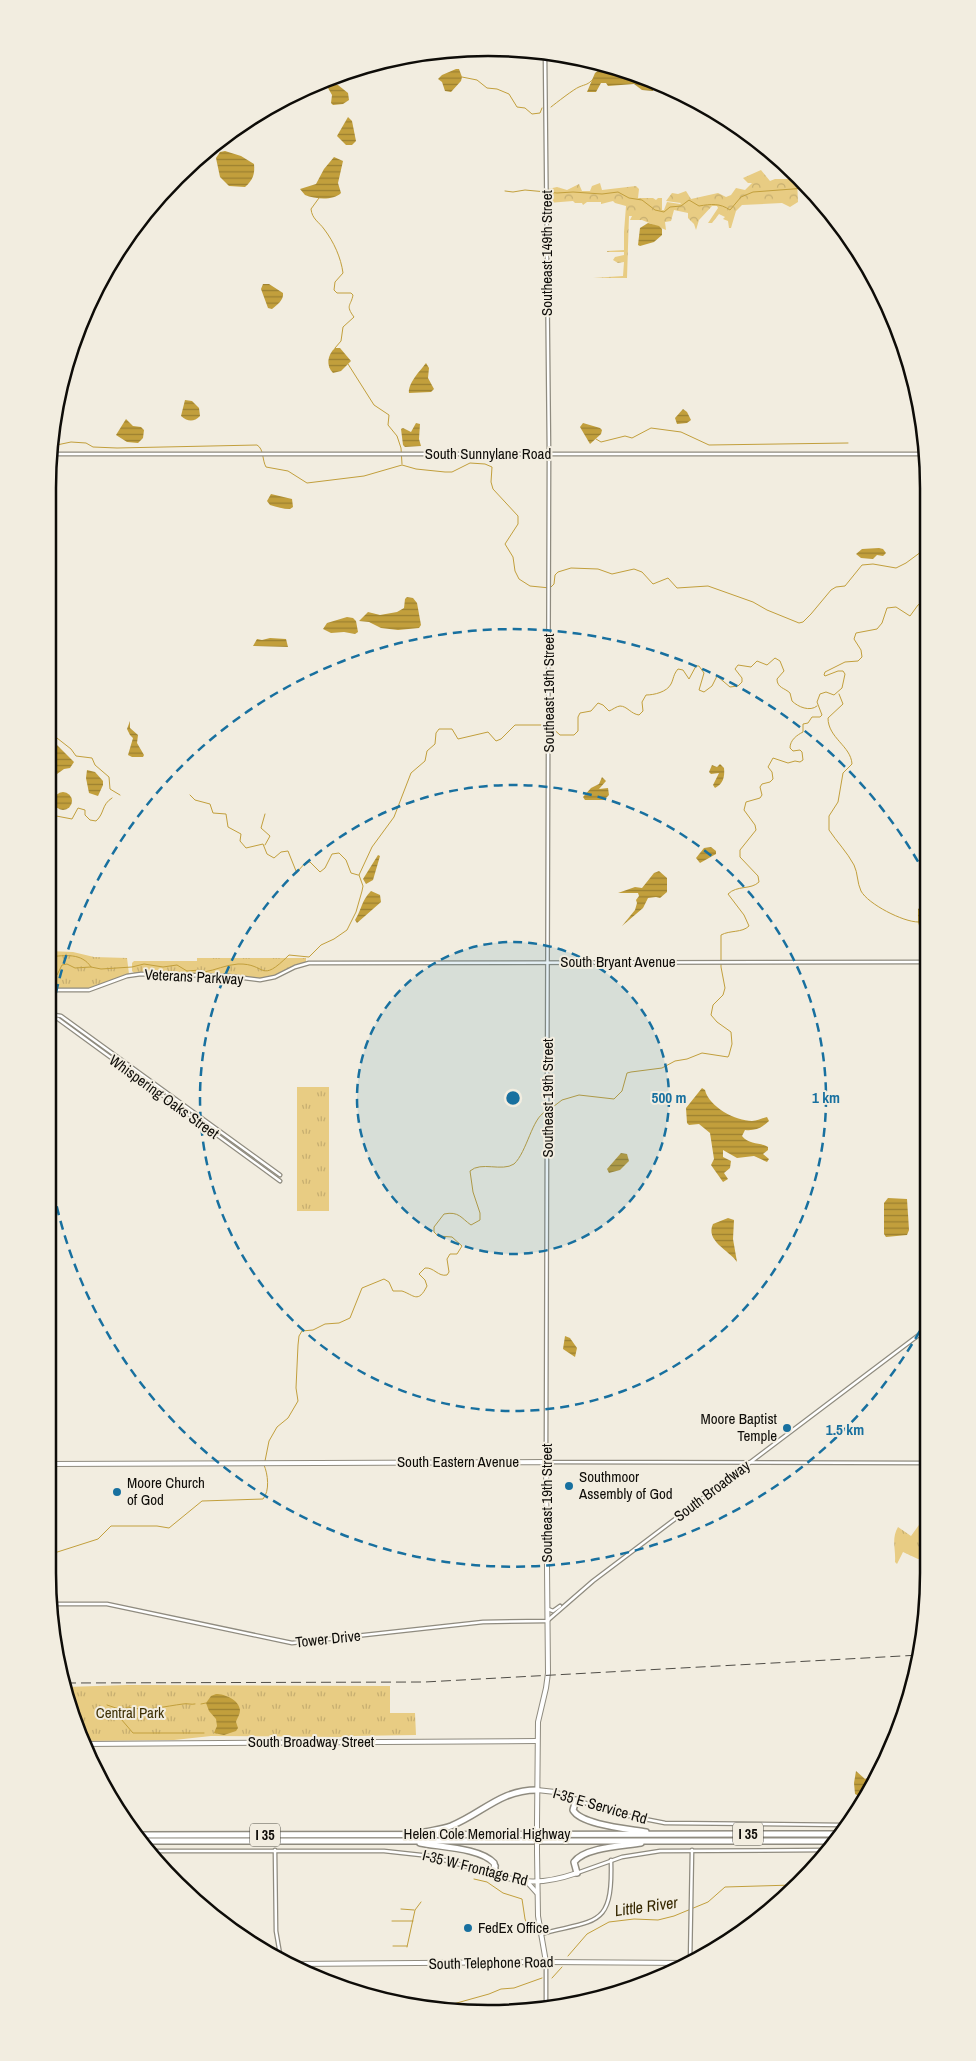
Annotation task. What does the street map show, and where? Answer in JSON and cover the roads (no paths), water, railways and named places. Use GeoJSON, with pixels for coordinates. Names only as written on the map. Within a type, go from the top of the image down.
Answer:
{"type":"FeatureCollection","features":[{"type":"Feature","properties":{"kind":"highway"},"geometry":{"type":"LineString","coordinates":[[409,1834],[449,1827],[500,1798],[519,1792],[537,1790]]}},
{"type":"Feature","properties":{"kind":"highway"},"geometry":{"type":"LineString","coordinates":[[576,1800],[573,1810],[580,1817],[603,1824],[659,1834]]}},
{"type":"Feature","properties":{"kind":"highway","name":"Helen Cole Memorial Highway"},"geometry":{"type":"LineString","coordinates":[[144,1835],[832,1834]]}},
{"type":"Feature","properties":{"kind":"highway","name":"Helen Cole Memorial Highway"},"geometry":{"type":"LineString","coordinates":[[149,1841],[827,1841]]}},
{"type":"Feature","properties":{"kind":"highway"},"geometry":{"type":"LineString","coordinates":[[407,1841],[467,1851],[489,1859],[495,1865],[496,1875]]}},
{"type":"Feature","properties":{"kind":"highway"},"geometry":{"type":"LineString","coordinates":[[577,1873],[574,1862],[582,1856],[617,1846],[659,1841]]}},
{"type":"Feature","properties":{"kind":"highway"},"geometry":{"type":"LineString","coordinates":[[487,1872],[493,1869],[495,1865]]}},
{"type":"Feature","properties":{"kind":"main road","name":"South Eastern Avenue"},"geometry":{"type":"LineString","coordinates":[[56,1464],[546,1462]]}},
{"type":"Feature","properties":{"kind":"main road","name":"Southeast 19th Street"},"geometry":{"type":"LineString","coordinates":[[546,1462],[548,1674],[538,1718],[537,1741],[537,1893],[538,1916],[546,1962]]}},
{"type":"Feature","properties":{"kind":"main road","name":"South Broadway Street"},"geometry":{"type":"LineString","coordinates":[[92,1744],[537,1741]]}},
{"type":"Feature","properties":{"kind":"main road","name":"I-35 E Service Rd"},"geometry":{"type":"LineString","coordinates":[[537,1790],[555,1792],[576,1800]]}},
{"type":"Feature","properties":{"kind":"main road","name":"I-35 W Frontage Rd"},"geometry":{"type":"LineString","coordinates":[[487,1872],[537,1883],[577,1873]]}},
{"type":"Feature","properties":{"kind":"main road"},"geometry":{"type":"LineString","coordinates":[[528,1882],[537,1893]]}},
{"type":"Feature","properties":{"kind":"main road","name":"South Telephone Road"},"geometry":{"type":"LineString","coordinates":[[305,1964],[673,1963]]}},
{"type":"Feature","properties":{"kind":"street","name":"Southeast 149th Street"},"geometry":{"type":"LineString","coordinates":[[545,60],[549,454]]}},
{"type":"Feature","properties":{"kind":"street","name":"South Sunnylane Road"},"geometry":{"type":"LineString","coordinates":[[58,454],[918,454]]}},
{"type":"Feature","properties":{"kind":"street","name":"Southeast 19th Street"},"geometry":{"type":"LineString","coordinates":[[546,1462],[549,454]]}},
{"type":"Feature","properties":{"kind":"street","name":"South Bryant Avenue"},"geometry":{"type":"LineString","coordinates":[[310,963],[920,962]]}},
{"type":"Feature","properties":{"kind":"street","name":"Veterans Parkway"},"geometry":{"type":"LineString","coordinates":[[56,990],[89,990],[127,976],[141,974],[228,976],[260,980],[275,977],[295,967],[310,963]]}},
{"type":"Feature","properties":{"kind":"street","name":"Whispering Oaks Street"},"geometry":{"type":"LineString","coordinates":[[56,1016],[61,1016],[280,1175]]}},
{"type":"Feature","properties":{"kind":"street","name":"Whispering Oaks Street"},"geometry":{"type":"LineString","coordinates":[[56,1018],[280,1181]]}},
{"type":"Feature","properties":{"kind":"street","name":"South Broadway"},"geometry":{"type":"LineString","coordinates":[[547,1621],[569,1600],[920,1334]]}},
{"type":"Feature","properties":{"kind":"street","name":"South Eastern Avenue"},"geometry":{"type":"LineString","coordinates":[[546,1462],[920,1463]]}},
{"type":"Feature","properties":{"kind":"street"},"geometry":{"type":"LineString","coordinates":[[546,1606],[550,1611],[555,1611],[569,1600]]}},
{"type":"Feature","properties":{"kind":"street","name":"Tower Drive"},"geometry":{"type":"LineString","coordinates":[[57,1604],[107,1604],[292,1643],[483,1622],[547,1621]]}},
{"type":"Feature","properties":{"kind":"street","name":"I-35 E Service Rd"},"geometry":{"type":"LineString","coordinates":[[576,1800],[620,1814],[665,1823],[839,1825]]}},
{"type":"Feature","properties":{"kind":"street"},"geometry":{"type":"LineString","coordinates":[[276,1850],[276,1931],[279,1951]]}},
{"type":"Feature","properties":{"kind":"street"},"geometry":{"type":"LineString","coordinates":[[690,1954],[692,1850]]}},
{"type":"Feature","properties":{"kind":"street","name":"I-35 W Frontage Rd"},"geometry":{"type":"LineString","coordinates":[[577,1873],[611,1860],[650,1852],[692,1850],[820,1850]]}},
{"type":"Feature","properties":{"kind":"street","name":"I-35 W Frontage Rd"},"geometry":{"type":"LineString","coordinates":[[157,1851],[384,1851],[444,1859],[487,1872]]}},
{"type":"Feature","properties":{"kind":"street"},"geometry":{"type":"LineString","coordinates":[[541,1934],[584,1924],[602,1914],[609,1901],[611,1860]]}},
{"type":"Feature","properties":{"kind":"street"},"geometry":{"type":"LineString","coordinates":[[546,1962],[546,2001]]}},
{"type":"Feature","properties":{"kind":"waterway"},"geometry":{"type":"LineString","coordinates":[[462,77],[477,80],[487,88],[497,89],[509,94],[517,107],[525,108],[532,114],[540,113],[542,108]]}},
{"type":"Feature","properties":{"kind":"waterway"},"geometry":{"type":"LineString","coordinates":[[551,107],[573,90],[593,79]]}},
{"type":"Feature","properties":{"kind":"waterway"},"geometry":{"type":"LineString","coordinates":[[505,191],[525,190],[602,194],[618,192],[629,198],[642,200],[655,210],[664,212],[670,207],[681,206],[689,200],[699,206],[723,206],[730,210],[741,197],[753,192],[799,189]]}},
{"type":"Feature","properties":{"kind":"waterway"},"geometry":{"type":"LineString","coordinates":[[319,198],[311,209],[314,218],[328,234],[334,245],[343,273],[335,282],[334,290],[337,293],[351,293],[353,295],[349,308],[354,317],[343,327],[341,341],[335,348]]}},
{"type":"Feature","properties":{"kind":"waterway"},"geometry":{"type":"LineString","coordinates":[[348,364],[374,405],[389,415],[388,425],[397,436],[401,448],[402,464]]}},
{"type":"Feature","properties":{"kind":"waterway"},"geometry":{"type":"LineString","coordinates":[[596,439],[601,442],[625,436],[632,438],[651,428],[681,432],[709,445],[848,443]]}},
{"type":"Feature","properties":{"kind":"waterway"},"geometry":{"type":"LineString","coordinates":[[59,445],[71,442],[86,443],[93,447],[117,448],[257,445],[261,449],[266,467],[288,471],[307,483],[364,476],[402,465],[416,469],[452,472],[470,463],[485,464],[492,467],[491,482],[493,489],[518,516],[518,524],[505,544],[513,557],[515,571],[519,579],[530,586],[550,588],[554,584],[555,575],[558,572],[571,568],[598,569],[612,574],[634,569],[642,572],[653,584],[668,578],[677,588],[708,586],[753,602],[799,623],[803,622],[811,614],[831,590],[836,587],[845,586],[862,565],[873,564],[896,568],[920,553]]}},
{"type":"Feature","properties":{"kind":"waterway"},"geometry":{"type":"LineString","coordinates":[[549,1110],[562,1100],[579,1095],[614,1099],[622,1091],[627,1073],[662,1068],[675,1061],[702,1053],[728,1057],[732,1044],[731,1032],[711,1015],[713,1005],[723,995],[725,988],[721,967],[721,935],[743,930],[749,926],[744,915],[728,894],[736,889],[752,886],[759,882],[758,876],[740,857],[740,850],[756,830],[755,825],[744,810],[746,802],[760,798],[762,795],[760,787],[762,784],[773,779],[772,772],[768,767],[773,758],[788,763],[803,760],[802,752],[800,750],[793,751],[790,748],[791,743],[796,736],[803,732],[803,724],[808,723],[812,717],[820,717],[822,715],[817,702],[820,694],[826,692],[834,695],[842,688],[845,674],[843,671],[825,676],[825,672],[845,662],[858,661],[862,657],[861,650],[854,639],[856,633],[877,629],[882,623],[887,608],[896,607],[910,616],[920,604]]}},
{"type":"Feature","properties":{"kind":"waterway"},"geometry":{"type":"LineString","coordinates":[[359,875],[372,847],[394,817],[411,773],[425,761],[427,751],[435,744],[436,733],[439,729],[452,729],[458,739],[488,732],[496,741],[501,739],[515,725],[549,725],[560,735],[574,735],[578,731],[578,717],[580,713],[591,711],[598,703],[609,711],[620,706],[639,715],[643,711],[642,702],[646,695],[656,694],[667,689],[678,669],[683,670],[689,679],[696,666],[699,666],[704,673],[699,690],[704,692],[712,686],[717,676],[730,687],[738,686],[742,682],[742,678],[735,669],[738,665],[751,667],[757,661],[767,665],[775,658],[780,661],[784,671],[777,679],[777,682],[790,693],[792,701],[804,708],[811,709],[817,706]]}},
{"type":"Feature","properties":{"kind":"waterway"},"geometry":{"type":"LineString","coordinates":[[839,694],[843,704],[828,718],[829,725],[835,737],[848,752],[852,764],[843,773],[838,802],[829,816],[829,830],[854,865],[861,891],[865,896],[886,911],[904,919],[918,922]]}},
{"type":"Feature","properties":{"kind":"waterway"},"geometry":{"type":"LineString","coordinates":[[56,737],[71,749],[76,756],[92,758],[95,765],[109,777],[110,789],[120,795]]}},
{"type":"Feature","properties":{"kind":"waterway"},"geometry":{"type":"LineString","coordinates":[[190,795],[195,800],[210,804],[213,813],[226,814],[228,827],[241,834],[240,841],[246,848],[263,844],[267,854],[274,858],[281,852],[288,851],[296,871],[306,862],[310,862],[320,872],[325,868],[332,854],[339,853],[346,860],[351,873],[358,875]]}},
{"type":"Feature","properties":{"kind":"waterway"},"geometry":{"type":"LineString","coordinates":[[56,816],[72,819],[78,808],[85,810],[85,815],[90,820],[96,821],[106,803],[112,798]]}},
{"type":"Feature","properties":{"kind":"waterway"},"geometry":{"type":"LineString","coordinates":[[265,814],[261,828],[270,836],[265,845]]}},
{"type":"Feature","properties":{"kind":"waterway"},"geometry":{"type":"LineString","coordinates":[[56,957],[78,957],[87,962],[91,967],[101,969],[132,967],[144,964],[163,967],[177,965],[187,971],[200,970],[204,972],[238,964],[254,966],[267,971],[289,955],[309,957],[321,945],[347,930],[356,912],[362,891],[363,886],[359,875]]}},
{"type":"Feature","properties":{"kind":"waterway"},"geometry":{"type":"LineString","coordinates":[[56,975],[62,965],[67,964],[75,968],[91,967]]}},
{"type":"Feature","properties":{"kind":"waterway"},"geometry":{"type":"LineString","coordinates":[[265,1461],[269,1441],[277,1427],[288,1418],[298,1401],[296,1388],[298,1345],[299,1336],[302,1331],[313,1330],[325,1324],[339,1323],[350,1318],[362,1288],[384,1279],[389,1282],[393,1291],[402,1291],[418,1297],[427,1286],[425,1280],[419,1274],[425,1268],[441,1275],[447,1275],[449,1272],[447,1259],[450,1254],[457,1254],[462,1246],[452,1237],[438,1236],[434,1232],[434,1227],[444,1214],[449,1213],[456,1214],[471,1225],[480,1220],[470,1171],[480,1167],[504,1167],[514,1164],[519,1159],[536,1121],[545,1112]]}},
{"type":"Feature","properties":{"kind":"waterway"},"geometry":{"type":"LineString","coordinates":[[56,1552],[98,1539],[111,1526],[157,1526],[169,1528],[202,1501],[263,1499],[267,1492],[268,1482],[264,1465]]}},
{"type":"Feature","properties":{"kind":"waterway"},"geometry":{"type":"LineString","coordinates":[[201,1704],[206,1703]]}},
{"type":"Feature","properties":{"kind":"waterway"},"geometry":{"type":"LineString","coordinates":[[107,1705],[122,1710],[128,1707],[148,1709],[195,1704]]}},
{"type":"Feature","properties":{"kind":"waterway"},"geometry":{"type":"LineString","coordinates":[[117,1718],[121,1719],[133,1733],[204,1733]]}},
{"type":"Feature","properties":{"kind":"waterway"},"geometry":{"type":"LineString","coordinates":[[474,1879],[487,1882],[503,1893],[522,1899],[525,1919],[531,1933]]}},
{"type":"Feature","properties":{"kind":"waterway","name":"Little River"},"geometry":{"type":"LineString","coordinates":[[568,1956],[587,1934],[609,1922],[634,1919],[658,1920],[674,1916],[708,1902],[725,1887],[786,1885]]}},
{"type":"Feature","properties":{"kind":"waterway"},"geometry":{"type":"LineString","coordinates":[[407,1947],[415,1910],[421,1902]]}},
{"type":"Feature","properties":{"kind":"waterway"},"geometry":{"type":"LineString","coordinates":[[401,1909],[414,1910]]}},
{"type":"Feature","properties":{"kind":"waterway"},"geometry":{"type":"LineString","coordinates":[[392,1921],[413,1921]]}},
{"type":"Feature","properties":{"kind":"waterway"},"geometry":{"type":"LineString","coordinates":[[393,1946],[407,1946]]}},
{"type":"Feature","properties":{"kind":"waterway","name":"Little River"},"geometry":{"type":"LineString","coordinates":[[552,1978],[562,1967]]}},
{"type":"Feature","properties":{"kind":"waterway","name":"Little River"},"geometry":{"type":"LineString","coordinates":[[455,2003],[501,1989],[514,1988],[542,1978]]}},
{"type":"Feature","properties":{"kind":"railway"},"geometry":{"type":"LineString","coordinates":[[71,1683],[425,1682],[911,1655]]}},
{"type":"Feature","properties":{"kind":"place","name":"Moore Baptist Temple"},"geometry":{"type":"Point","coordinates":[787,1428]}},
{"type":"Feature","properties":{"kind":"place","name":"Southmoor Assembly of God"},"geometry":{"type":"Point","coordinates":[569,1486]}},
{"type":"Feature","properties":{"kind":"place","name":"Moore Church of God"},"geometry":{"type":"Point","coordinates":[117,1492]}},
{"type":"Feature","properties":{"kind":"place","name":"FedEx Office"},"geometry":{"type":"Point","coordinates":[468,1928]}},
{"type":"Feature","properties":{"kind":"park label","name":"Central Park"},"geometry":{"type":"Point","coordinates":[130,1713]}}]}
